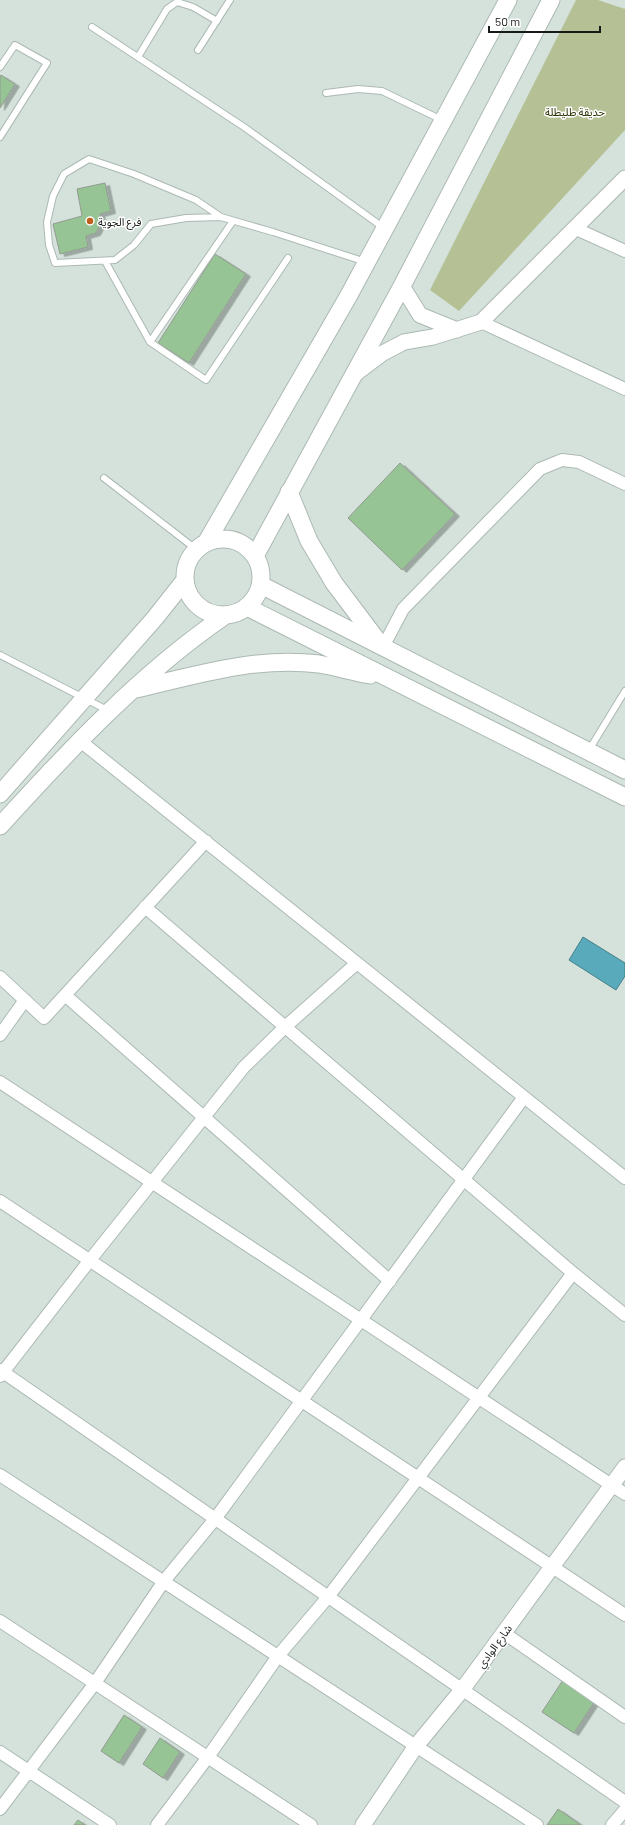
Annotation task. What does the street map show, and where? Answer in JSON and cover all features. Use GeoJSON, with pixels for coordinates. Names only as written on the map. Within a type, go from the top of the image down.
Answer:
{"type":"FeatureCollection","features":[{"type":"Feature","properties":{"kind":"main road"},"geometry":{"type":"LineString","coordinates":[[201,546],[216,539],[228,539],[238,542],[248,548],[256,556],[262,575],[261,585],[256,598],[247,607],[237,613],[226,615],[209,612],[194,602],[188,592],[185,580],[186,569],[190,558],[201,546],[367,262],[508,0]]}},
{"type":"Feature","properties":{"kind":"main road"},"geometry":{"type":"LineString","coordinates":[[256,556],[289,492],[402,286],[551,0]]}},
{"type":"Feature","properties":{"kind":"main road"},"geometry":{"type":"LineString","coordinates":[[289,492],[309,542],[334,583],[383,647]]}},
{"type":"Feature","properties":{"kind":"main road"},"geometry":{"type":"LineString","coordinates":[[0,794],[84,699],[185,580]]}},
{"type":"Feature","properties":{"kind":"main road"},"geometry":{"type":"LineString","coordinates":[[261,585],[625,770]]}},
{"type":"Feature","properties":{"kind":"main road"},"geometry":{"type":"LineString","coordinates":[[247,607],[625,797]]}},
{"type":"Feature","properties":{"kind":"main road"},"geometry":{"type":"LineString","coordinates":[[0,826],[80,740],[110,711],[198,634],[226,615]]}},
{"type":"Feature","properties":{"kind":"main road"},"geometry":{"type":"LineString","coordinates":[[134,689],[220,669],[270,663],[319,664],[396,681]]}},
{"type":"Feature","properties":{"kind":"street"},"geometry":{"type":"LineString","coordinates":[[354,375],[383,353],[404,342],[433,337],[481,322],[625,178]]}},
{"type":"Feature","properties":{"kind":"street"},"geometry":{"type":"LineString","coordinates":[[574,228],[625,251]]}},
{"type":"Feature","properties":{"kind":"street"},"geometry":{"type":"LineString","coordinates":[[402,286],[420,315],[457,330]]}},
{"type":"Feature","properties":{"kind":"street"},"geometry":{"type":"LineString","coordinates":[[481,322],[625,389]]}},
{"type":"Feature","properties":{"kind":"street"},"geometry":{"type":"LineString","coordinates":[[383,647],[403,609],[540,469],[562,460],[579,462],[625,484]]}},
{"type":"Feature","properties":{"kind":"street"},"geometry":{"type":"LineString","coordinates":[[80,740],[625,1178]]}},
{"type":"Feature","properties":{"kind":"street"},"geometry":{"type":"LineString","coordinates":[[0,977],[44,1018],[206,841]]}},
{"type":"Feature","properties":{"kind":"street"},"geometry":{"type":"LineString","coordinates":[[145,908],[573,1273],[625,1315]]}},
{"type":"Feature","properties":{"kind":"street"},"geometry":{"type":"LineString","coordinates":[[357,963],[285,1027],[244,1067],[1,1373],[625,1802]]}},
{"type":"Feature","properties":{"kind":"street"},"geometry":{"type":"LineString","coordinates":[[65,995],[390,1281]]}},
{"type":"Feature","properties":{"kind":"street"},"geometry":{"type":"LineString","coordinates":[[0,1034],[25,1000]]}},
{"type":"Feature","properties":{"kind":"street"},"geometry":{"type":"LineString","coordinates":[[0,1082],[625,1494]]}},
{"type":"Feature","properties":{"kind":"street"},"geometry":{"type":"LineString","coordinates":[[0,1809],[30,1772],[95,1683],[164,1581],[215,1519],[524,1097]]}},
{"type":"Feature","properties":{"kind":"street"},"geometry":{"type":"LineString","coordinates":[[0,1200],[625,1616]]}},
{"type":"Feature","properties":{"kind":"street"},"geometry":{"type":"LineString","coordinates":[[157,1825],[208,1757],[278,1656],[328,1597],[573,1273]]}},
{"type":"Feature","properties":{"kind":"street","name":"شارع الوادي"},"geometry":{"type":"LineString","coordinates":[[363,1825],[416,1746],[462,1690],[625,1467]]}},
{"type":"Feature","properties":{"kind":"street"},"geometry":{"type":"LineString","coordinates":[[0,1475],[537,1825]]}},
{"type":"Feature","properties":{"kind":"street"},"geometry":{"type":"LineString","coordinates":[[0,1621],[311,1825]]}},
{"type":"Feature","properties":{"kind":"street"},"geometry":{"type":"LineString","coordinates":[[504,1633],[625,1716]]}},
{"type":"Feature","properties":{"kind":"street"},"geometry":{"type":"LineString","coordinates":[[0,1752],[110,1825]]}},
{"type":"Feature","properties":{"kind":"street"},"geometry":{"type":"LineString","coordinates":[[612,1825],[625,1810]]}},
{"type":"Feature","properties":{"kind":"lane"},"geometry":{"type":"LineString","coordinates":[[198,50],[230,0]]}},
{"type":"Feature","properties":{"kind":"lane"},"geometry":{"type":"LineString","coordinates":[[138,57],[167,9],[175,1],[192,7],[217,21]]}},
{"type":"Feature","properties":{"kind":"lane"},"geometry":{"type":"LineString","coordinates":[[92,27],[244,127],[385,228]]}},
{"type":"Feature","properties":{"kind":"lane"},"geometry":{"type":"LineString","coordinates":[[0,67],[15,45],[47,63],[0,137]]}},
{"type":"Feature","properties":{"kind":"lane"},"geometry":{"type":"LineString","coordinates":[[326,93],[358,89],[382,91],[443,120]]}},
{"type":"Feature","properties":{"kind":"lane"},"geometry":{"type":"LineString","coordinates":[[220,217],[186,218],[151,224],[134,245],[115,260],[55,263],[49,245],[47,222],[53,196],[64,174],[89,159],[134,174],[196,200],[220,217],[367,262]]}},
{"type":"Feature","properties":{"kind":"lane"},"geometry":{"type":"LineString","coordinates":[[150,342],[233,221]]}},
{"type":"Feature","properties":{"kind":"lane"},"geometry":{"type":"LineString","coordinates":[[104,261],[150,342],[206,380],[288,258]]}},
{"type":"Feature","properties":{"kind":"lane"},"geometry":{"type":"LineString","coordinates":[[104,478],[201,546]]}},
{"type":"Feature","properties":{"kind":"lane"},"geometry":{"type":"LineString","coordinates":[[0,655],[110,711]]}},
{"type":"Feature","properties":{"kind":"lane"},"geometry":{"type":"LineString","coordinates":[[588,751],[625,691]]}},
{"type":"Feature","properties":{"kind":"green space","name":"حديقة طليطلة"},"geometry":{"type":"Polygon","coordinates":[[[576,0],[598,0],[625,9],[625,130],[459,311],[430,290],[576,0]]]}},
{"type":"Feature","properties":{"kind":"water"},"geometry":{"type":"Polygon","coordinates":[[[583,937],[625,963],[625,976],[616,990],[569,960],[583,937]]]}},
{"type":"Feature","properties":{"kind":"building"},"geometry":{"type":"Polygon","coordinates":[[[1,75],[15,84],[0,108],[0,77],[1,75]]]}},
{"type":"Feature","properties":{"kind":"building"},"geometry":{"type":"Polygon","coordinates":[[[105,183],[111,211],[100,214],[102,221],[96,233],[86,236],[88,247],[60,254],[53,224],[82,216],[77,189],[105,183]]]}},
{"type":"Feature","properties":{"kind":"building"},"geometry":{"type":"Polygon","coordinates":[[[215,254],[246,274],[189,363],[158,343],[215,254]]]}},
{"type":"Feature","properties":{"kind":"building"},"geometry":{"type":"Polygon","coordinates":[[[400,463],[455,514],[402,570],[348,518],[400,463]]]}},
{"type":"Feature","properties":{"kind":"building"},"geometry":{"type":"Polygon","coordinates":[[[563,1680],[595,1701],[574,1733],[542,1712],[563,1680]]]}},
{"type":"Feature","properties":{"kind":"building"},"geometry":{"type":"Polygon","coordinates":[[[124,1715],[142,1727],[119,1763],[101,1751],[124,1715]]]}},
{"type":"Feature","properties":{"kind":"building"},"geometry":{"type":"Polygon","coordinates":[[[160,1738],[180,1752],[163,1778],[143,1764],[160,1738]]]}},
{"type":"Feature","properties":{"kind":"building"},"geometry":{"type":"Polygon","coordinates":[[[558,1809],[581,1825],[547,1825],[558,1809]]]}},
{"type":"Feature","properties":{"kind":"building"},"geometry":{"type":"Polygon","coordinates":[[[78,1820],[85,1825],[74,1825],[78,1820]]]}},
{"type":"Feature","properties":{"kind":"place","name":"فرع الجوية"},"geometry":{"type":"Point","coordinates":[90,221]}}]}
